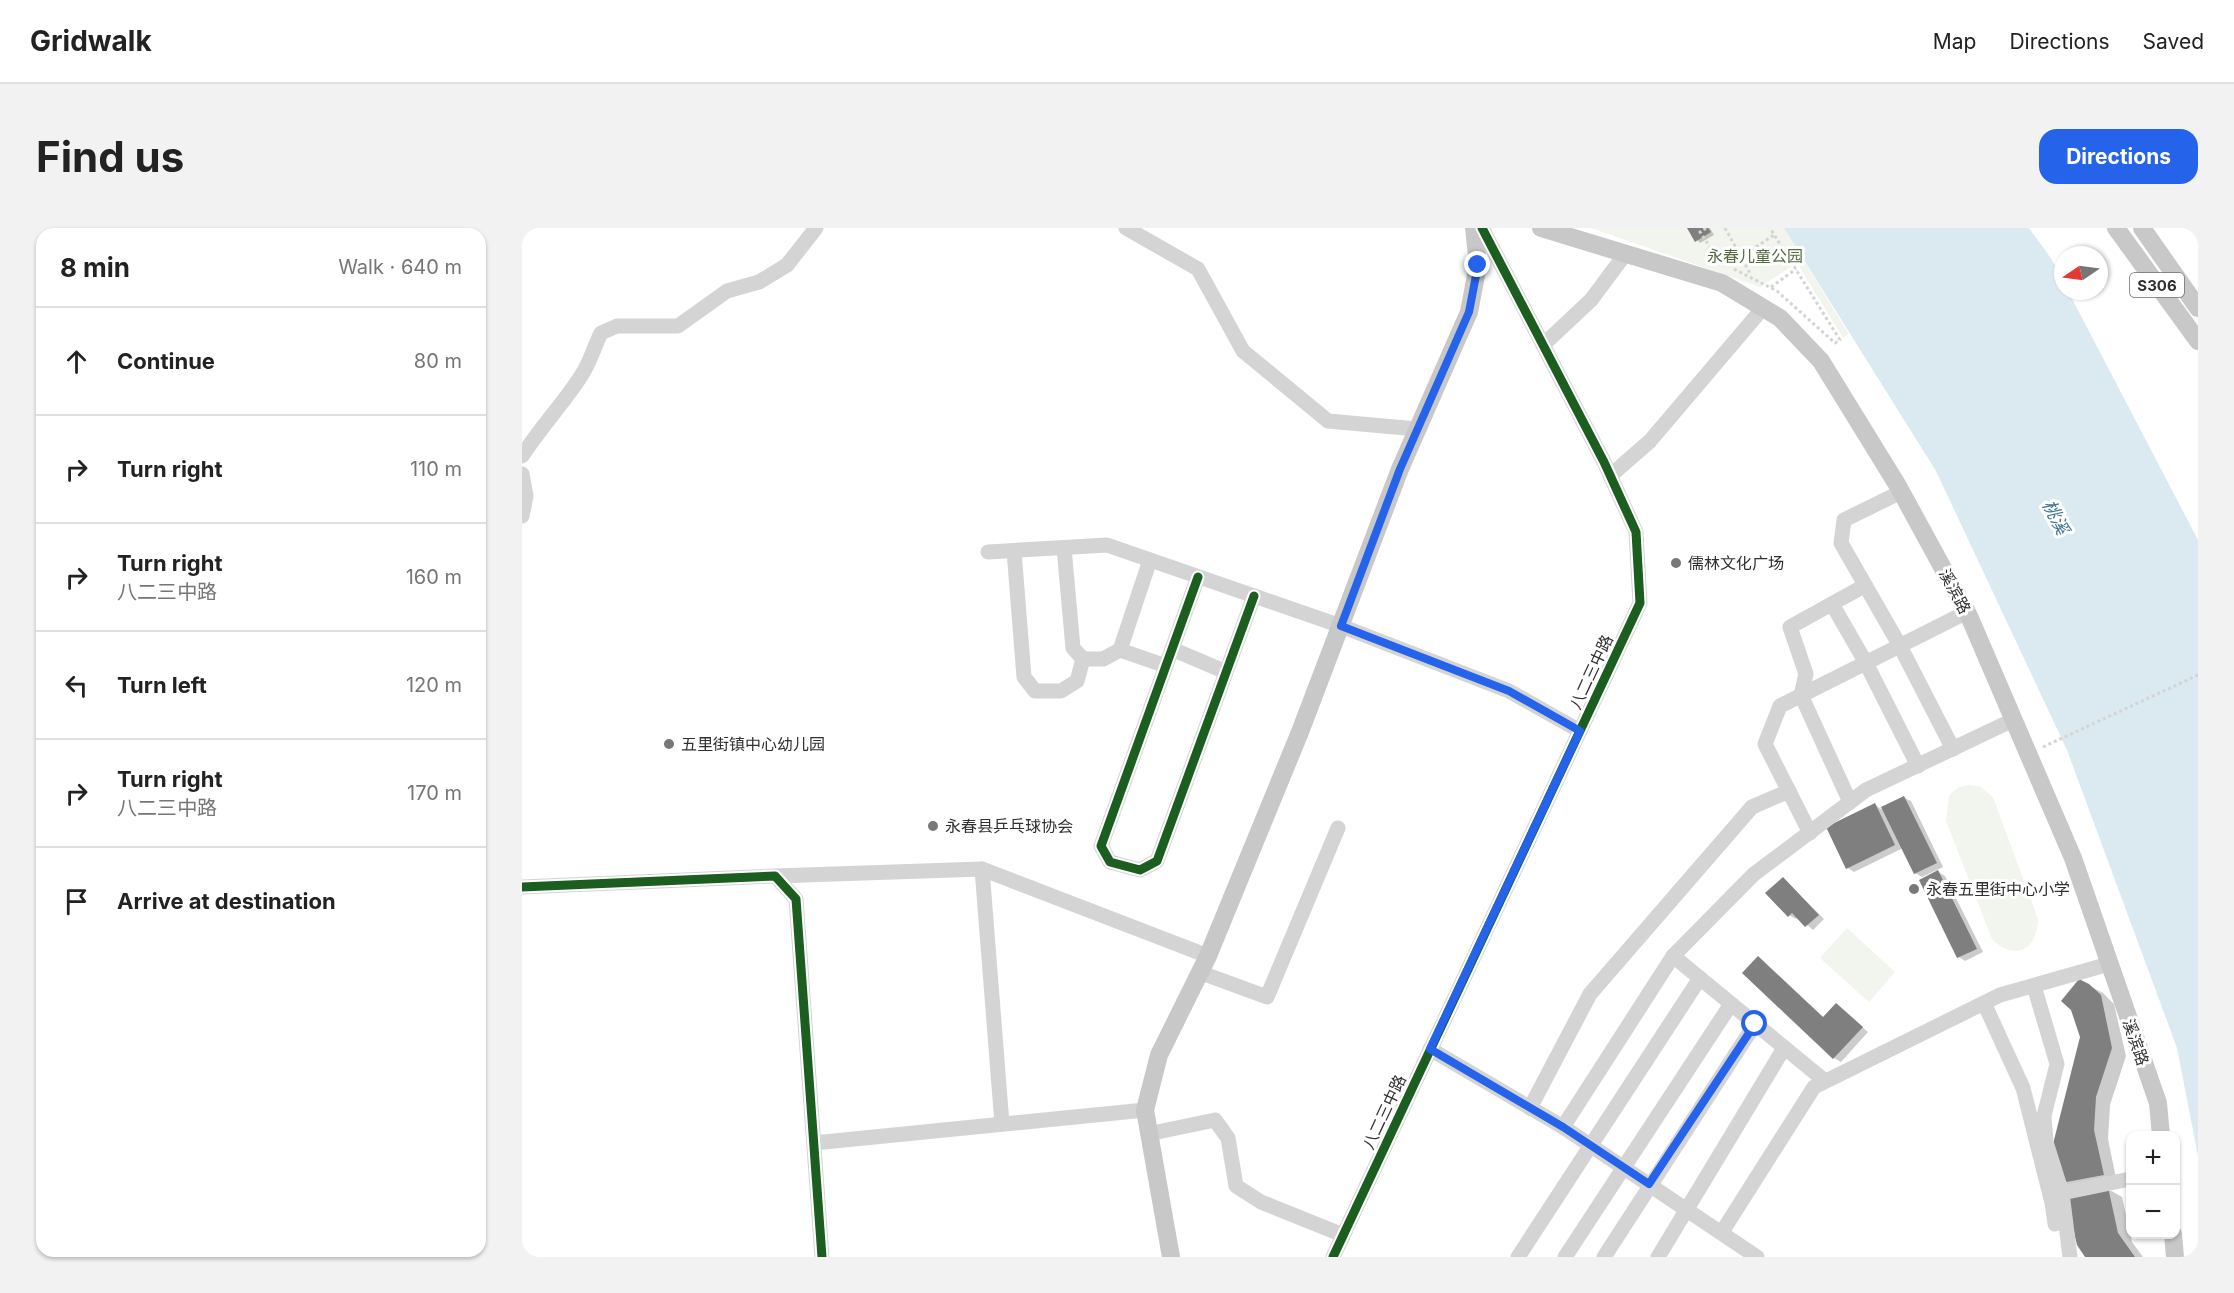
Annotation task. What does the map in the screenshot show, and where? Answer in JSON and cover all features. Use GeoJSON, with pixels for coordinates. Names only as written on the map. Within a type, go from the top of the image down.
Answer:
{"type":"FeatureCollection","features":[{"type":"Feature","properties":{"kind":"main road"},"geometry":{"type":"LineString","coordinates":[[1171,1257],[1145,1110],[1159,1055],[1203,964],[1300,732],[1417,429],[1469,312],[1478,265],[1474,228]]}},
{"type":"Feature","properties":{"kind":"main road","name":"溪滨路"},"geometry":{"type":"LineString","coordinates":[[1541,228],[1722,283],[1780,318],[1821,361],[1901,492],[1967,612],[2073,858],[2158,1103],[2161,1131]]}},
{"type":"Feature","properties":{"kind":"main road","name":"S306"},"geometry":{"type":"LineString","coordinates":[[2116,228],[2198,341]]}},
{"type":"Feature","properties":{"kind":"main road","name":"S306"},"geometry":{"type":"LineString","coordinates":[[2142,228],[2198,308]]}},
{"type":"Feature","properties":{"kind":"main road"},"geometry":{"type":"LineString","coordinates":[[2173,1239],[2175,1257]]}},
{"type":"Feature","properties":{"kind":"street"},"geometry":{"type":"LineString","coordinates":[[522,456],[538,431],[561,405],[584,373],[602,333],[617,326],[678,326],[727,291],[759,282],[787,265],[816,228]]}},
{"type":"Feature","properties":{"kind":"street"},"geometry":{"type":"LineString","coordinates":[[1126,228],[1198,269],[1242,351],[1328,421],[1417,429]]}},
{"type":"Feature","properties":{"kind":"street","name":"八二三中路"},"geometry":{"type":"LineString","coordinates":[[1333,1257],[1640,603],[1636,532],[1610,476],[1482,228]]}},
{"type":"Feature","properties":{"kind":"street"},"geometry":{"type":"LineString","coordinates":[[1543,345],[1591,300],[1626,253]]}},
{"type":"Feature","properties":{"kind":"street"},"geometry":{"type":"LineString","coordinates":[[1610,476],[1650,441],[1763,308]]}},
{"type":"Feature","properties":{"kind":"street"},"geometry":{"type":"LineString","coordinates":[[522,474],[526,496],[522,516]]}},
{"type":"Feature","properties":{"kind":"street"},"geometry":{"type":"LineString","coordinates":[[1901,492],[1844,520],[1841,543],[1900,646],[1953,749]]}},
{"type":"Feature","properties":{"kind":"street"},"geometry":{"type":"LineString","coordinates":[[988,552],[1107,545],[1341,626],[1509,691],[1580,731]]}},
{"type":"Feature","properties":{"kind":"street"},"geometry":{"type":"LineString","coordinates":[[1064,548],[1073,648],[1083,659],[1103,659],[1120,650],[1150,560]]}},
{"type":"Feature","properties":{"kind":"street"},"geometry":{"type":"LineString","coordinates":[[1014,551],[1024,677],[1035,691],[1061,691],[1077,681],[1083,659]]}},
{"type":"Feature","properties":{"kind":"street"},"geometry":{"type":"LineString","coordinates":[[1198,577],[1101,846],[1110,862],[1140,870],[1157,861],[1254,596]]}},
{"type":"Feature","properties":{"kind":"street"},"geometry":{"type":"LineString","coordinates":[[1850,802],[1801,695],[1806,674],[1790,627],[1864,586]]}},
{"type":"Feature","properties":{"kind":"street"},"geometry":{"type":"LineString","coordinates":[[1832,604],[1866,663],[1918,766]]}},
{"type":"Feature","properties":{"kind":"street"},"geometry":{"type":"LineString","coordinates":[[1809,833],[1765,744],[1780,705],[1967,612]]}},
{"type":"Feature","properties":{"kind":"street"},"geometry":{"type":"LineString","coordinates":[[1172,649],[1226,672]]}},
{"type":"Feature","properties":{"kind":"street"},"geometry":{"type":"LineString","coordinates":[[1120,650],[1166,666]]}},
{"type":"Feature","properties":{"kind":"street"},"geometry":{"type":"LineString","coordinates":[[1563,1127],[1673,956],[1754,874],[1866,790],[2013,720]]}},
{"type":"Feature","properties":{"kind":"street"},"geometry":{"type":"LineString","coordinates":[[1530,1108],[1590,994],[1752,807],[1789,791]]}},
{"type":"Feature","properties":{"kind":"street"},"geometry":{"type":"LineString","coordinates":[[522,887],[982,869],[1203,964],[1267,997],[1338,828]]}},
{"type":"Feature","properties":{"kind":"street"},"geometry":{"type":"LineString","coordinates":[[982,869],[1002,1124]]}},
{"type":"Feature","properties":{"kind":"street"},"geometry":{"type":"LineString","coordinates":[[775,876],[796,899],[822,1257]]}},
{"type":"Feature","properties":{"kind":"street"},"geometry":{"type":"LineString","coordinates":[[1673,956],[1825,1082]]}},
{"type":"Feature","properties":{"kind":"street"},"geometry":{"type":"LineString","coordinates":[[1722,1232],[1814,1087],[2000,995],[2109,964]]}},
{"type":"Feature","properties":{"kind":"street"},"geometry":{"type":"LineString","coordinates":[[1518,1257],[1700,978]]}},
{"type":"Feature","properties":{"kind":"street"},"geometry":{"type":"LineString","coordinates":[[2034,986],[2057,1064],[2044,1116],[2046,1142],[2062,1193],[2070,1257]]}},
{"type":"Feature","properties":{"kind":"street"},"geometry":{"type":"LineString","coordinates":[[1984,1003],[2023,1088],[2052,1203],[2059,1257]]}},
{"type":"Feature","properties":{"kind":"street"},"geometry":{"type":"LineString","coordinates":[[1565,1257],[1731,1004]]}},
{"type":"Feature","properties":{"kind":"street"},"geometry":{"type":"LineString","coordinates":[[1604,1257],[1649,1184],[1755,1024]]}},
{"type":"Feature","properties":{"kind":"street"},"geometry":{"type":"LineString","coordinates":[[1658,1257],[1784,1048]]}},
{"type":"Feature","properties":{"kind":"street"},"geometry":{"type":"LineString","coordinates":[[1430,1049],[1590,1144],[1757,1257]]}},
{"type":"Feature","properties":{"kind":"street"},"geometry":{"type":"LineString","coordinates":[[814,1143],[1145,1110]]}},
{"type":"Feature","properties":{"kind":"street"},"geometry":{"type":"LineString","coordinates":[[1148,1134],[1215,1120],[1228,1138],[1236,1186],[1261,1202],[1343,1235]]}},
{"type":"Feature","properties":{"kind":"street"},"geometry":{"type":"LineString","coordinates":[[2062,1193],[2126,1180]]}},
{"type":"Feature","properties":{"kind":"path"},"geometry":{"type":"LineString","coordinates":[[1706,228],[1700,232],[1719,264],[1771,287],[1805,314],[1834,344],[1840,340],[1770,228]]}},
{"type":"Feature","properties":{"kind":"path"},"geometry":{"type":"LineString","coordinates":[[1725,228],[1752,277],[1746,297]]}},
{"type":"Feature","properties":{"kind":"path"},"geometry":{"type":"LineString","coordinates":[[1741,257],[1774,235]]}},
{"type":"Feature","properties":{"kind":"path"},"geometry":{"type":"LineString","coordinates":[[1771,287],[1796,269]]}},
{"type":"Feature","properties":{"kind":"path"},"geometry":{"type":"LineString","coordinates":[[2028,754],[2198,675]]}},
{"type":"Feature","properties":{"kind":"green space","name":"永春儿童公园"},"geometry":{"type":"Polygon","coordinates":[[[1591,228],[1784,228],[1849,334],[1843,338],[1797,263],[1760,287],[1591,228]]]}},
{"type":"Feature","properties":{"kind":"green space"},"geometry":{"type":"Polygon","coordinates":[[[1969,785],[1981,787],[1993,797],[2038,919],[2034,938],[2023,949],[2009,950],[1992,939],[1946,821],[1949,796],[1959,787],[1969,785]]]}},
{"type":"Feature","properties":{"kind":"green space"},"geometry":{"type":"Polygon","coordinates":[[[1847,928],[1895,972],[1869,1002],[1820,958],[1847,928]]]}},
{"type":"Feature","properties":{"kind":"water","name":"桃溪"},"geometry":{"type":"Polygon","coordinates":[[[1784,228],[2029,228],[2054,264],[2054,300],[2073,300],[2198,540],[2198,1156],[2177,1048],[2067,750],[1936,471],[1784,228]]]}},
{"type":"Feature","properties":{"kind":"building"},"geometry":{"type":"Polygon","coordinates":[[[1687,228],[1708,228],[1711,232],[1695,242],[1687,228]]]}},
{"type":"Feature","properties":{"kind":"building"},"geometry":{"type":"Polygon","coordinates":[[[1904,796],[1937,863],[1914,874],[1881,807],[1904,796]]]}},
{"type":"Feature","properties":{"kind":"building"},"geometry":{"type":"Polygon","coordinates":[[[1875,803],[1895,845],[1846,869],[1826,827],[1875,803]]]}},
{"type":"Feature","properties":{"kind":"building"},"geometry":{"type":"Polygon","coordinates":[[[1938,870],[1977,949],[1957,958],[1919,880],[1938,870]]]}},
{"type":"Feature","properties":{"kind":"building"},"geometry":{"type":"Polygon","coordinates":[[[1783,877],[1819,915],[1805,927],[1792,913],[1788,917],[1765,893],[1783,877]]]}},
{"type":"Feature","properties":{"kind":"building"},"geometry":{"type":"Polygon","coordinates":[[[1758,956],[1823,1017],[1836,1003],[1863,1027],[1833,1059],[1742,973],[1758,956]]]}},
{"type":"Feature","properties":{"kind":"building"},"geometry":{"type":"Polygon","coordinates":[[[2079,979],[2089,984],[2101,995],[2112,1048],[2096,1097],[2094,1130],[2104,1175],[2061,1183],[2053,1144],[2080,1037],[2071,1010],[2061,1001],[2079,979]]]}},
{"type":"Feature","properties":{"kind":"building"},"geometry":{"type":"Polygon","coordinates":[[[2108,1187],[2118,1233],[2135,1257],[2085,1257],[2077,1245],[2066,1197],[2108,1187]]]}},
{"type":"Feature","properties":{"kind":"cycle path"},"geometry":{"type":"LineString","coordinates":[[1333,1257],[1640,603],[1636,532],[1604,462],[1482,228]]}},
{"type":"Feature","properties":{"kind":"cycle path"},"geometry":{"type":"LineString","coordinates":[[1198,577],[1101,846],[1110,862],[1140,870],[1157,861],[1254,596]]}},
{"type":"Feature","properties":{"kind":"cycle path"},"geometry":{"type":"LineString","coordinates":[[522,887],[775,876],[796,899],[822,1257]]}},
{"type":"Feature","properties":{"kind":"place","name":"儒林文化广场"},"geometry":{"type":"Point","coordinates":[1676,563]}},
{"type":"Feature","properties":{"kind":"place","name":"五里街镇中心幼儿园"},"geometry":{"type":"Point","coordinates":[669,744]}},
{"type":"Feature","properties":{"kind":"place","name":"永春县乒乓球协会"},"geometry":{"type":"Point","coordinates":[933,826]}},
{"type":"Feature","properties":{"kind":"place","name":"永春五里街中心小学"},"geometry":{"type":"Point","coordinates":[1914,889]}},
{"type":"Feature","properties":{"kind":"route"},"geometry":{"type":"LineString","coordinates":[[1478,265],[1469,312],[1400,469],[1341,626],[1509,691],[1580,731],[1430,1049],[1563,1127],[1649,1184],[1755,1024]]}}]}
